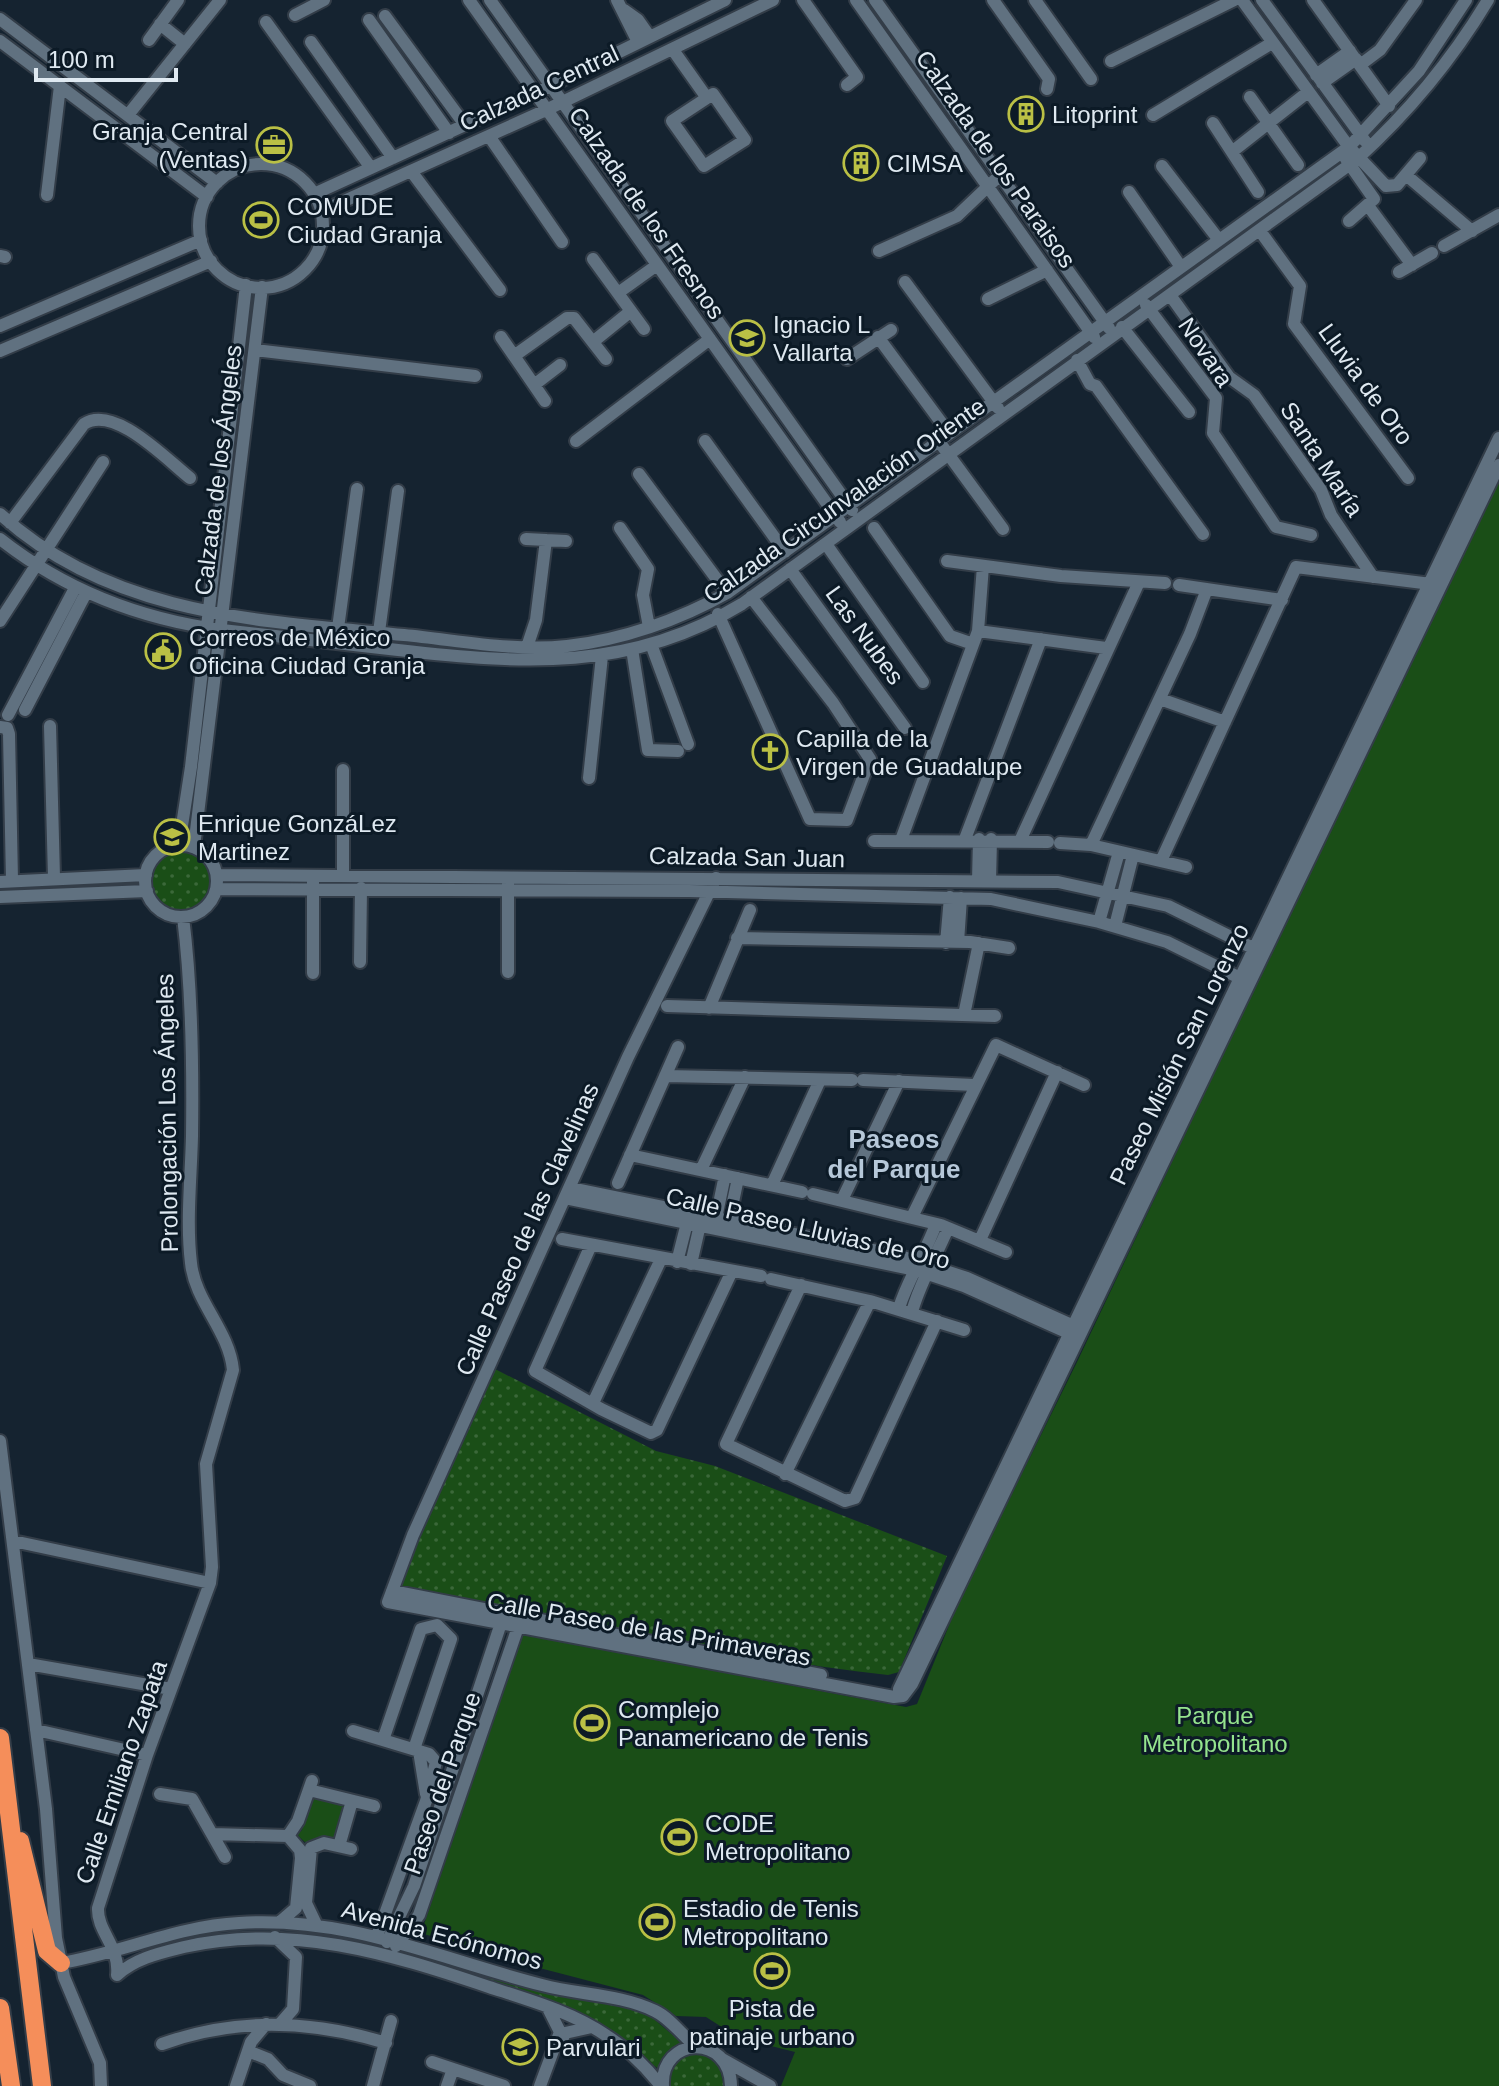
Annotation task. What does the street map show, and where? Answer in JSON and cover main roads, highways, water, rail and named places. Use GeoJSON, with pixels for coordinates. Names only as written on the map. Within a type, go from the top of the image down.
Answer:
{"type":"FeatureCollection","features":[{"type":"Feature","properties":{"kind":"highway"},"geometry":{"type":"LineString","coordinates":[[0,1738],[42,2086]]}},
{"type":"Feature","properties":{"kind":"highway"},"geometry":{"type":"LineString","coordinates":[[10,1819],[26,1854],[47,1951],[61,1963]]}},
{"type":"Feature","properties":{"kind":"highway"},"geometry":{"type":"LineString","coordinates":[[0,2008],[11,2086]]}},
{"type":"Feature","properties":{"kind":"place","name":"Litoprint"},"geometry":{"type":"Point","coordinates":[1026,114]}},
{"type":"Feature","properties":{"kind":"place","name":"Granja Central (Ventas)"},"geometry":{"type":"Point","coordinates":[274,145]}},
{"type":"Feature","properties":{"kind":"place","name":"CIMSA"},"geometry":{"type":"Point","coordinates":[861,163]}},
{"type":"Feature","properties":{"kind":"place","name":"COMUDE Ciudad Granja"},"geometry":{"type":"Point","coordinates":[261,220]}},
{"type":"Feature","properties":{"kind":"place","name":"Ignacio L Vallarta"},"geometry":{"type":"Point","coordinates":[747,338]}},
{"type":"Feature","properties":{"kind":"place","name":"Correos de México Oficina Ciudad Granja"},"geometry":{"type":"Point","coordinates":[163,651]}},
{"type":"Feature","properties":{"kind":"place","name":"Capilla de la Virgen de Guadalupe"},"geometry":{"type":"Point","coordinates":[770,752]}},
{"type":"Feature","properties":{"kind":"place","name":"Enrique GonzáLez Martinez"},"geometry":{"type":"Point","coordinates":[172,837]}},
{"type":"Feature","properties":{"kind":"place","name":"Complejo Panamericano de Tenis"},"geometry":{"type":"Point","coordinates":[592,1723]}},
{"type":"Feature","properties":{"kind":"place","name":"CODE Metropolitano"},"geometry":{"type":"Point","coordinates":[679,1837]}},
{"type":"Feature","properties":{"kind":"place","name":"Estadio de Tenis Metropolitano"},"geometry":{"type":"Point","coordinates":[657,1922]}},
{"type":"Feature","properties":{"kind":"place","name":"Pista de patinaje urbano"},"geometry":{"type":"Point","coordinates":[772,1971]}},
{"type":"Feature","properties":{"kind":"place","name":"Parvulari"},"geometry":{"type":"Point","coordinates":[520,2047]}},
{"type":"Feature","properties":{"kind":"district","name":"Paseos del Parque"},"geometry":{"type":"Point","coordinates":[894,1154]}},
{"type":"Feature","properties":{"kind":"park label","name":"Parque Metropolitano"},"geometry":{"type":"Point","coordinates":[1215,1729]}}]}
